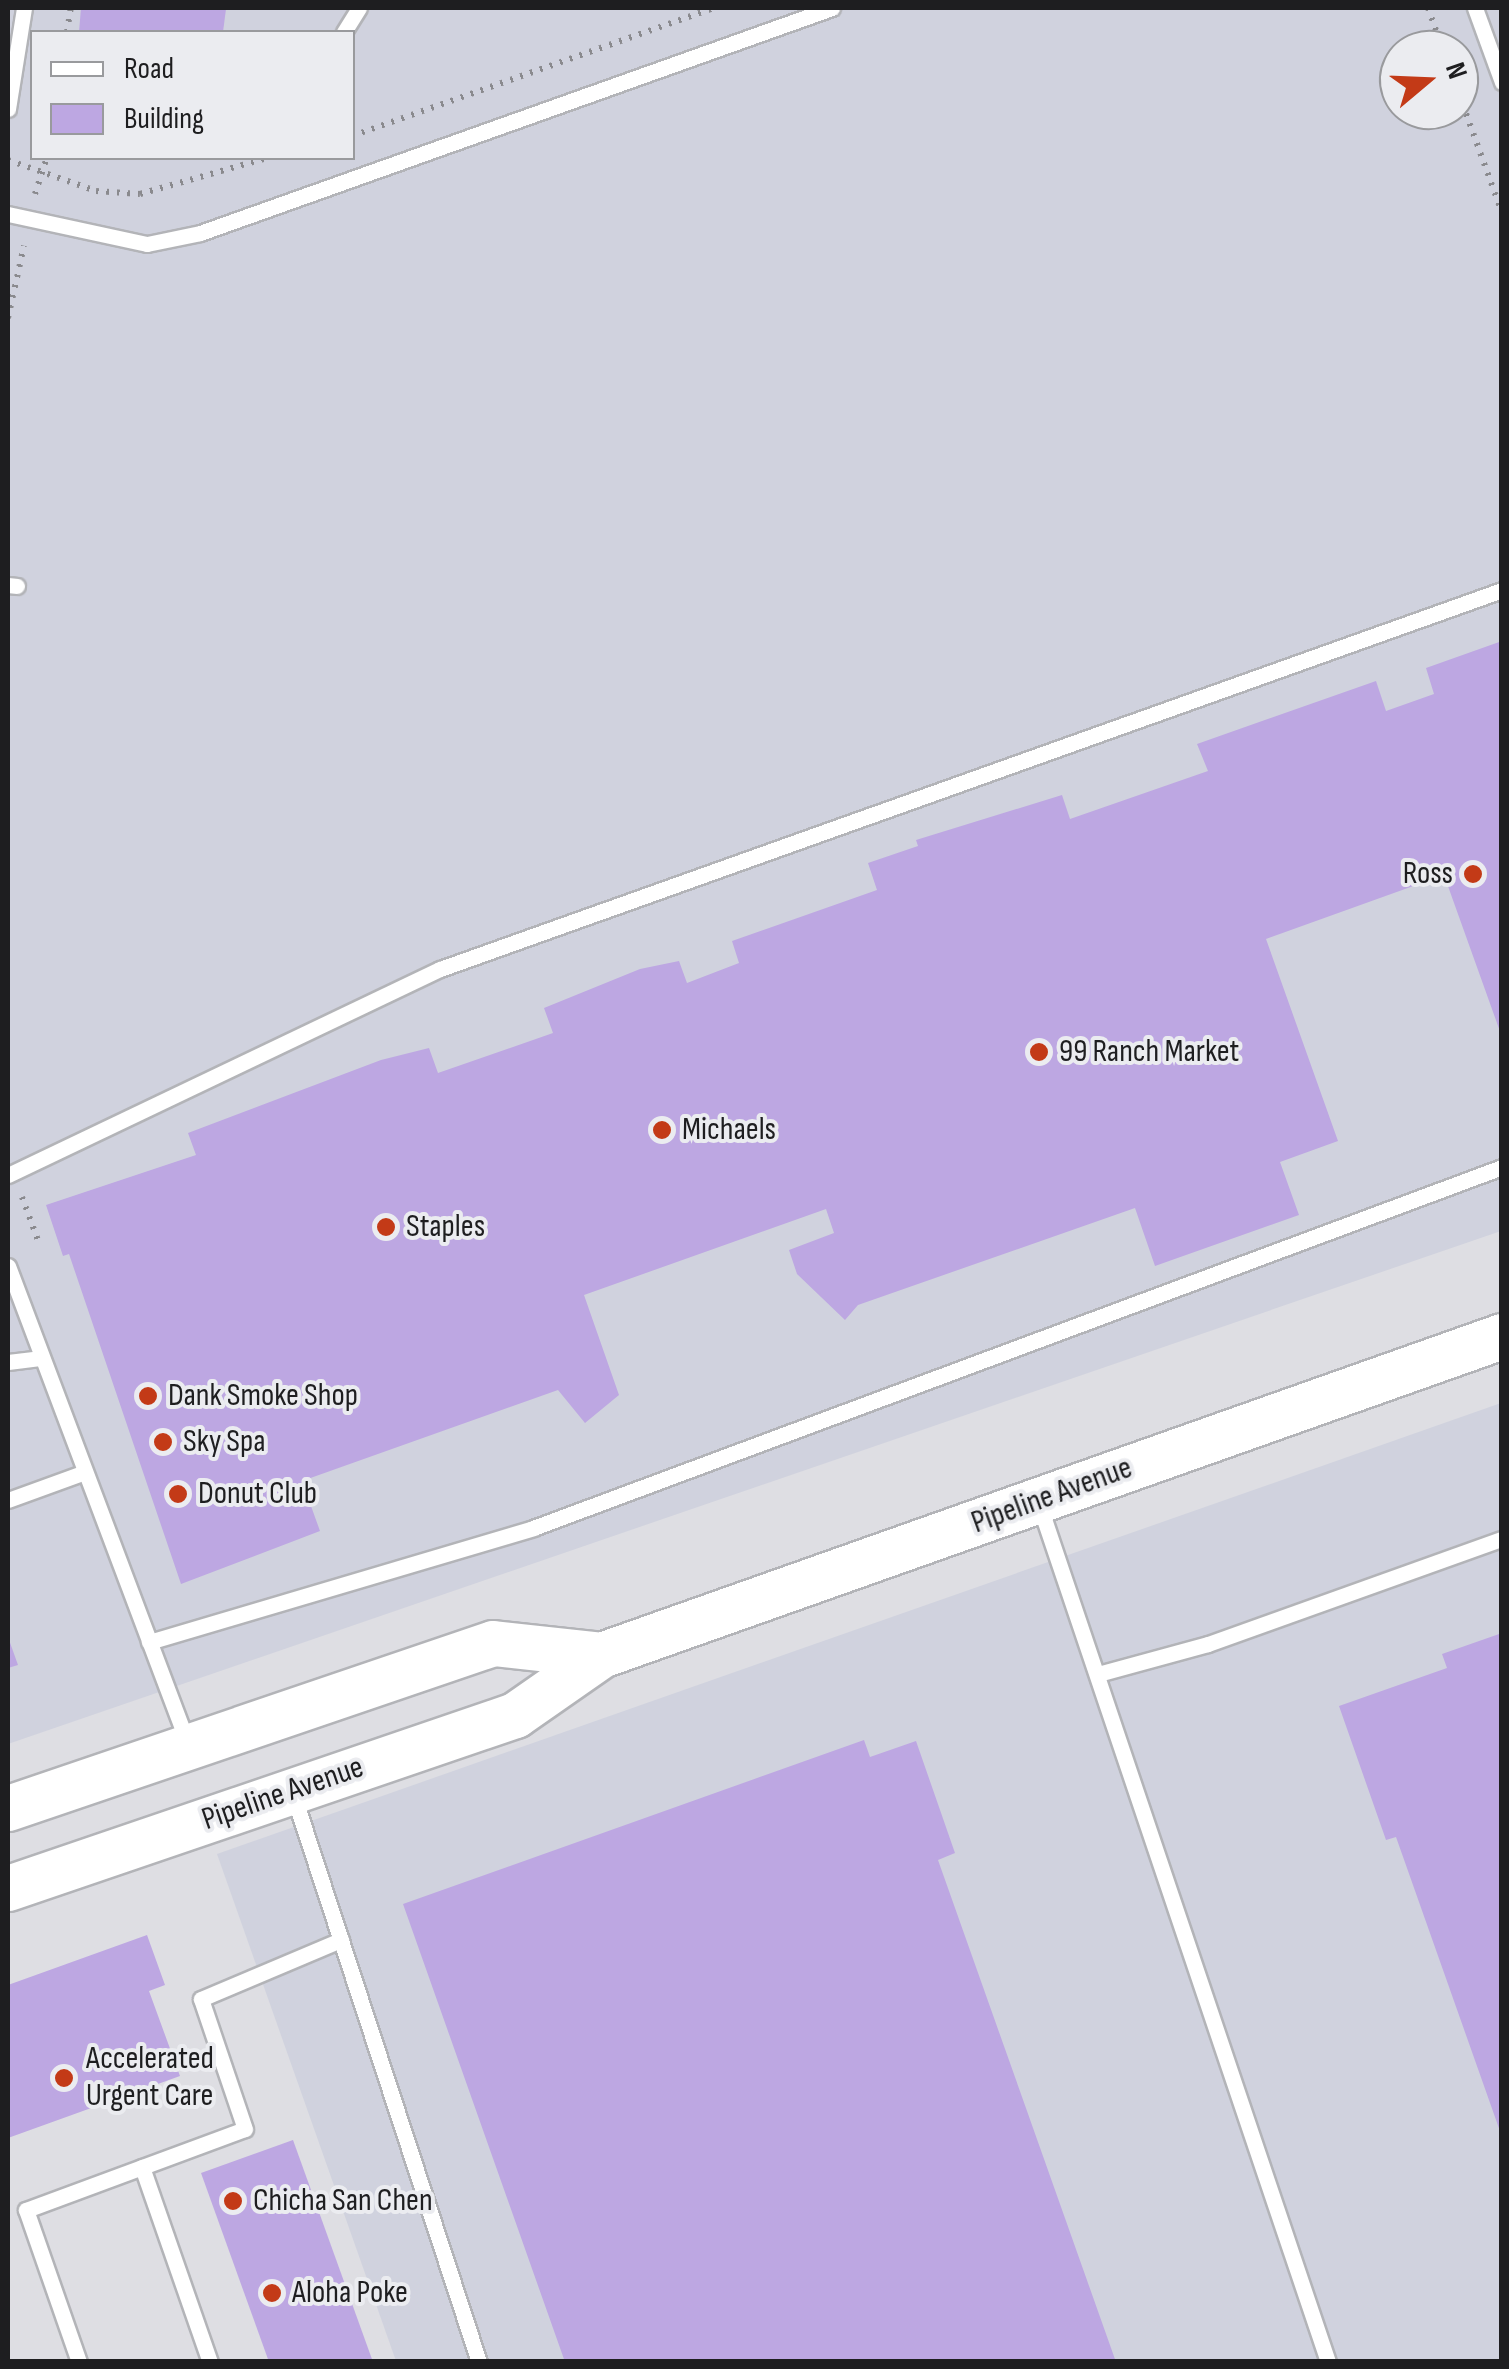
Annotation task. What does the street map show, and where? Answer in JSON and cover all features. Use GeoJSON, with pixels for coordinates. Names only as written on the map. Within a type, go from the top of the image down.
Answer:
{"type":"FeatureCollection","features":[{"type":"Feature","properties":{"kind":"main road","name":"Pipeline Avenue"},"geometry":{"type":"LineString","coordinates":[[8,1888],[514,1715],[602,1655],[1502,1336]]}},
{"type":"Feature","properties":{"kind":"main road","name":"Pipeline Avenue"},"geometry":{"type":"LineString","coordinates":[[8,1808],[494,1643],[602,1655]]}},
{"type":"Feature","properties":{"kind":"lane"},"geometry":{"type":"LineString","coordinates":[[8,109],[24,8]]}},
{"type":"Feature","properties":{"kind":"lane"},"geometry":{"type":"LineString","coordinates":[[345,30],[359,8]]}},
{"type":"Feature","properties":{"kind":"lane"},"geometry":{"type":"LineString","coordinates":[[8,214],[147,244],[200,232],[832,8]]}},
{"type":"Feature","properties":{"kind":"lane"},"geometry":{"type":"LineString","coordinates":[[1475,8],[1502,82]]}},
{"type":"Feature","properties":{"kind":"lane"},"geometry":{"type":"LineString","coordinates":[[349,160],[354,176]]}},
{"type":"Feature","properties":{"kind":"lane"},"geometry":{"type":"LineString","coordinates":[[8,1175],[440,970],[1502,590]]}},
{"type":"Feature","properties":{"kind":"lane"},"geometry":{"type":"LineString","coordinates":[[150,1642],[533,1528],[1502,1167]]}},
{"type":"Feature","properties":{"kind":"lane"},"geometry":{"type":"LineString","coordinates":[[8,1266],[189,1746]]}},
{"type":"Feature","properties":{"kind":"lane"},"geometry":{"type":"LineString","coordinates":[[8,1362],[42,1358]]}},
{"type":"Feature","properties":{"kind":"lane"},"geometry":{"type":"LineString","coordinates":[[8,1500],[85,1472]]}},
{"type":"Feature","properties":{"kind":"lane"},"geometry":{"type":"LineString","coordinates":[[1038,1500],[1328,2362]]}},
{"type":"Feature","properties":{"kind":"lane"},"geometry":{"type":"LineString","coordinates":[[1098,1674],[1208,1644],[1502,1539]]}},
{"type":"Feature","properties":{"kind":"lane"},"geometry":{"type":"LineString","coordinates":[[292,1790],[479,2362]]}},
{"type":"Feature","properties":{"kind":"lane"},"geometry":{"type":"LineString","coordinates":[[79,2362],[26,2210],[245,2129],[200,2000],[341,1940]]}},
{"type":"Feature","properties":{"kind":"lane"},"geometry":{"type":"LineString","coordinates":[[142,2167],[210,2362]]}},
{"type":"Feature","properties":{"kind":"path"},"geometry":{"type":"LineString","coordinates":[[355,135],[714,8]]}},
{"type":"Feature","properties":{"kind":"path"},"geometry":{"type":"LineString","coordinates":[[1472,130],[1502,213]]}},
{"type":"Feature","properties":{"kind":"path"},"geometry":{"type":"LineString","coordinates":[[8,160],[96,190],[140,194],[260,160]]}},
{"type":"Feature","properties":{"kind":"path"},"geometry":{"type":"LineString","coordinates":[[8,279],[16,282]]}},
{"type":"Feature","properties":{"kind":"shaded area"},"geometry":{"type":"Polygon","coordinates":[[[8,8],[1501,8],[1501,1231],[8,1744],[8,8]]]}},
{"type":"Feature","properties":{"kind":"shaded area"},"geometry":{"type":"Polygon","coordinates":[[[1501,1403],[1501,2361],[396,2361],[217,1854],[1501,1403]]]}},
{"type":"Feature","properties":{"kind":"building"},"geometry":{"type":"Polygon","coordinates":[[[81,8],[226,9],[223,30],[79,30],[81,8]]]}},
{"type":"Feature","properties":{"kind":"building"},"geometry":{"type":"Polygon","coordinates":[[[1502,641],[1502,1037],[1444,875],[1266,939],[1338,1141],[1280,1162],[1299,1215],[1155,1266],[1135,1208],[858,1305],[845,1320],[797,1274],[789,1250],[834,1233],[826,1209],[584,1295],[619,1395],[585,1423],[558,1390],[302,1481],[320,1531],[181,1584],[69,1254],[63,1256],[46,1205],[196,1155],[188,1133],[381,1060],[429,1048],[438,1073],[553,1033],[544,1008],[640,969],[679,961],[687,983],[739,963],[732,941],[877,890],[868,863],[918,846],[916,840],[1062,795],[1070,819],[1208,771],[1197,744],[1376,681],[1386,711],[1434,694],[1426,668],[1502,641]]]}},
{"type":"Feature","properties":{"kind":"building"},"geometry":{"type":"Polygon","coordinates":[[[1502,1633],[1501,2134],[1396,1837],[1386,1840],[1339,1706],[1447,1668],[1442,1654],[1502,1633]]]}},
{"type":"Feature","properties":{"kind":"building"},"geometry":{"type":"Polygon","coordinates":[[[8,1637],[18,1665],[8,1668],[8,1637]]]}},
{"type":"Feature","properties":{"kind":"building"},"geometry":{"type":"Polygon","coordinates":[[[864,1740],[870,1757],[916,1741],[955,1853],[938,1860],[1116,2362],[565,2362],[403,1904],[864,1740]]]}},
{"type":"Feature","properties":{"kind":"building"},"geometry":{"type":"Polygon","coordinates":[[[147,1935],[165,1985],[149,1991],[180,2076],[8,2138],[8,1985],[147,1935]]]}},
{"type":"Feature","properties":{"kind":"building"},"geometry":{"type":"Polygon","coordinates":[[[293,2140],[373,2362],[269,2362],[201,2173],[293,2140]]]}},
{"type":"Feature","properties":{"kind":"place","name":"Ross"},"geometry":{"type":"Point","coordinates":[1473,874]}},
{"type":"Feature","properties":{"kind":"place","name":"99 Ranch Market"},"geometry":{"type":"Point","coordinates":[1039,1052]}},
{"type":"Feature","properties":{"kind":"place","name":"Michaels"},"geometry":{"type":"Point","coordinates":[662,1130]}},
{"type":"Feature","properties":{"kind":"place","name":"Staples"},"geometry":{"type":"Point","coordinates":[386,1227]}},
{"type":"Feature","properties":{"kind":"place","name":"Dank Smoke Shop"},"geometry":{"type":"Point","coordinates":[148,1396]}},
{"type":"Feature","properties":{"kind":"place","name":"Sky Spa"},"geometry":{"type":"Point","coordinates":[163,1442]}},
{"type":"Feature","properties":{"kind":"place","name":"Donut Club"},"geometry":{"type":"Point","coordinates":[178,1494]}},
{"type":"Feature","properties":{"kind":"place","name":"Accelerated Urgent Care"},"geometry":{"type":"Point","coordinates":[64,2078]}},
{"type":"Feature","properties":{"kind":"place","name":"Chicha San Chen"},"geometry":{"type":"Point","coordinates":[233,2201]}},
{"type":"Feature","properties":{"kind":"place","name":"Aloha Poke"},"geometry":{"type":"Point","coordinates":[272,2293]}}]}
